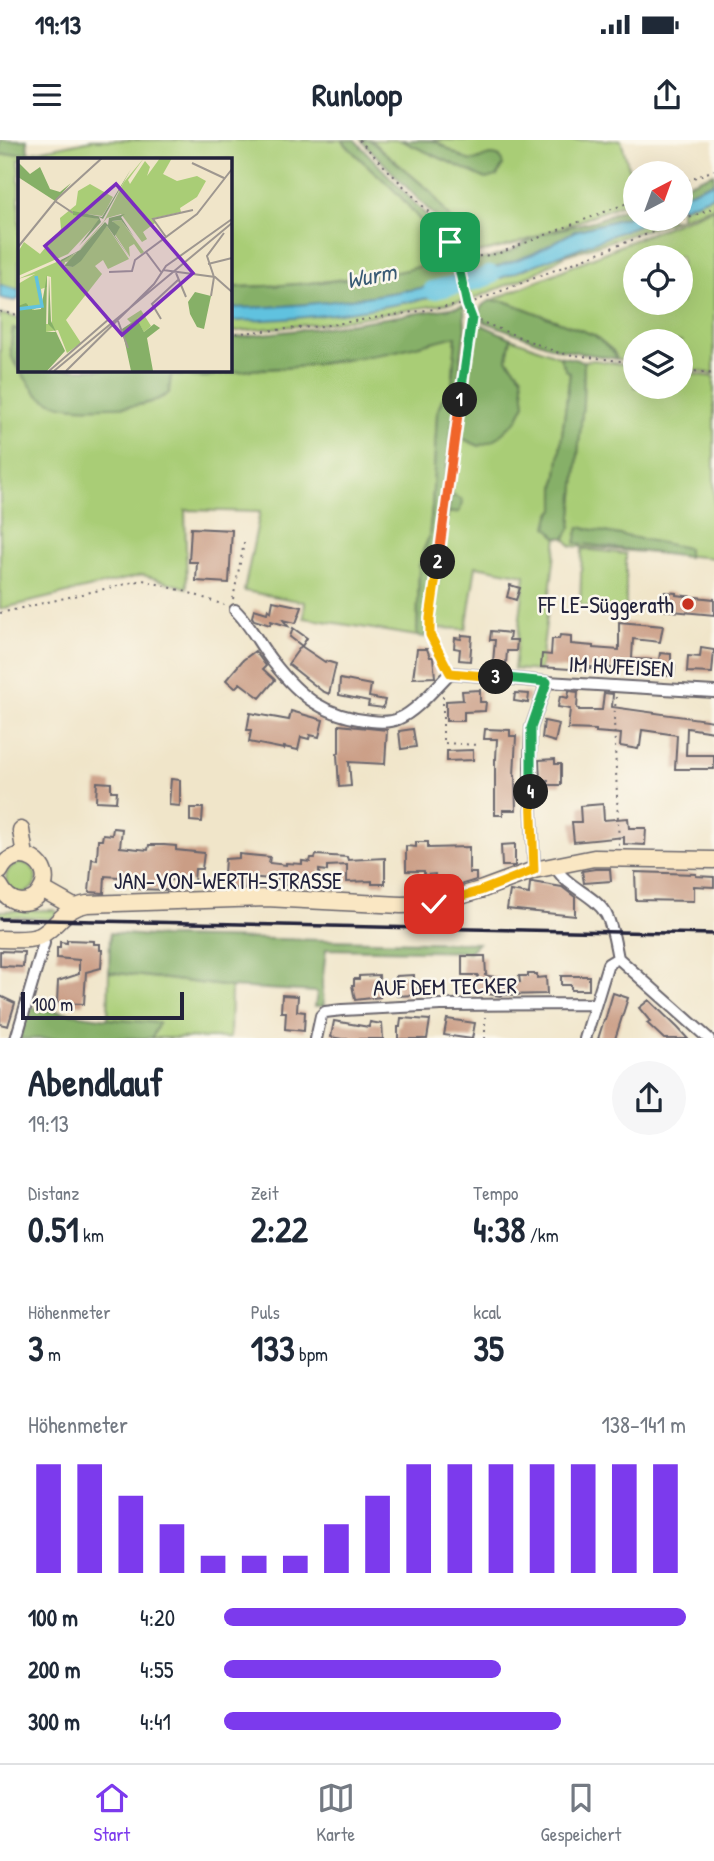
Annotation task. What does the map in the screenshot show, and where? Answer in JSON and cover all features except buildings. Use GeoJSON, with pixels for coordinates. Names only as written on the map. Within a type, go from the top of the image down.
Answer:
{"type":"FeatureCollection","features":[{"type":"Feature","properties":{"kind":"main road"},"geometry":{"type":"LineString","coordinates":[[21,831],[25,856]]}},
{"type":"Feature","properties":{"kind":"main road"},"geometry":{"type":"LineString","coordinates":[[0,871],[8,861],[17,856],[25,856],[37,862],[45,879],[42,890],[33,899],[19,902],[7,897],[0,886]]}},
{"type":"Feature","properties":{"kind":"main road","name":"JAN-VON-WERTH-STRASSE"},"geometry":{"type":"LineString","coordinates":[[69,910],[87,904],[266,898],[401,905],[434,904],[480,891],[534,870],[594,858],[714,860]]}},
{"type":"Feature","properties":{"kind":"main road"},"geometry":{"type":"LineString","coordinates":[[0,939],[29,939],[42,935],[69,910],[42,890]]}},
{"type":"Feature","properties":{"kind":"street"},"geometry":{"type":"LineString","coordinates":[[232,609],[288,681],[315,704],[351,718],[397,720],[414,708],[450,673],[547,682]]}},
{"type":"Feature","properties":{"kind":"street","name":"IM HUFEISEN"},"geometry":{"type":"LineString","coordinates":[[534,870],[531,728],[547,682],[714,692]]}},
{"type":"Feature","properties":{"kind":"street"},"geometry":{"type":"LineString","coordinates":[[555,865],[562,878],[594,900],[606,915],[618,957],[709,1038]]}},
{"type":"Feature","properties":{"kind":"street"},"geometry":{"type":"LineString","coordinates":[[16,1038],[44,943],[42,935]]}},
{"type":"Feature","properties":{"kind":"street"},"geometry":{"type":"LineString","coordinates":[[585,1038],[608,964],[618,957]]}},
{"type":"Feature","properties":{"kind":"street","name":"AUF DEM TECKER"},"geometry":{"type":"LineString","coordinates":[[316,1038],[321,1016],[325,1012],[440,1005],[595,1004]]}},
{"type":"Feature","properties":{"kind":"path"},"geometry":{"type":"LineString","coordinates":[[359,140],[445,229],[472,318],[430,618],[430,635],[450,673]]}},
{"type":"Feature","properties":{"kind":"path"},"geometry":{"type":"LineString","coordinates":[[693,178],[714,170]]}},
{"type":"Feature","properties":{"kind":"path"},"geometry":{"type":"LineString","coordinates":[[456,260],[497,254],[623,205]]}},
{"type":"Feature","properties":{"kind":"path"},"geometry":{"type":"LineString","coordinates":[[231,334],[322,326],[467,304],[714,208]]}},
{"type":"Feature","properties":{"kind":"path"},"geometry":{"type":"LineString","coordinates":[[0,312],[18,316]]}},
{"type":"Feature","properties":{"kind":"path"},"geometry":{"type":"LineString","coordinates":[[472,318],[559,353],[623,361]]}},
{"type":"Feature","properties":{"kind":"path"},"geometry":{"type":"LineString","coordinates":[[693,371],[714,374]]}},
{"type":"Feature","properties":{"kind":"path"},"geometry":{"type":"LineString","coordinates":[[0,613],[143,580],[187,592],[232,609],[245,538]]}},
{"type":"Feature","properties":{"kind":"path"},"geometry":{"type":"LineString","coordinates":[[438,685],[443,691],[443,743],[479,744]]}},
{"type":"Feature","properties":{"kind":"path"},"geometry":{"type":"LineString","coordinates":[[617,686],[614,720],[620,859]]}},
{"type":"Feature","properties":{"kind":"path"},"geometry":{"type":"LineString","coordinates":[[485,1038],[486,1005]]}},
{"type":"Feature","properties":{"kind":"green space"},"geometry":{"type":"Polygon","coordinates":[[[0,140],[27,140],[28,153],[0,155],[0,140]]]}},
{"type":"Feature","properties":{"kind":"green space"},"geometry":{"type":"Polygon","coordinates":[[[92,140],[342,140],[401,197],[447,254],[416,268],[382,274],[294,284],[231,287],[231,158],[18,158],[18,290],[0,285],[0,155],[28,153],[92,140]]]}},
{"type":"Feature","properties":{"kind":"green space"},"geometry":{"type":"Polygon","coordinates":[[[342,140],[355,140],[442,232],[457,279],[440,285],[328,303],[231,308],[231,287],[381,275],[415,268],[447,254],[401,197],[342,140]]]}},
{"type":"Feature","properties":{"kind":"green space"},"geometry":{"type":"Polygon","coordinates":[[[361,140],[370,140],[432,193],[452,221],[462,227],[472,254],[461,256],[448,230],[361,140]]]}},
{"type":"Feature","properties":{"kind":"green space"},"geometry":{"type":"Polygon","coordinates":[[[370,140],[621,140],[627,161],[623,161],[623,204],[535,237],[472,254],[462,227],[452,221],[432,193],[370,140]]]}},
{"type":"Feature","properties":{"kind":"green space"},"geometry":{"type":"Polygon","coordinates":[[[400,140],[434,141],[472,161],[495,155],[500,157],[503,165],[497,176],[486,179],[400,140]]]}},
{"type":"Feature","properties":{"kind":"green space"},"geometry":{"type":"Polygon","coordinates":[[[714,173],[714,182],[693,191],[693,181],[714,173]]]}},
{"type":"Feature","properties":{"kind":"green space"},"geometry":{"type":"Polygon","coordinates":[[[714,195],[714,206],[693,214],[693,203],[714,195]]]}},
{"type":"Feature","properties":{"kind":"green space"},"geometry":{"type":"Polygon","coordinates":[[[714,208],[714,374],[693,370],[693,329],[623,329],[623,360],[617,359],[613,351],[594,335],[505,301],[490,301],[656,231],[693,231],[693,216],[714,208]]]}},
{"type":"Feature","properties":{"kind":"green space"},"geometry":{"type":"Polygon","coordinates":[[[623,209],[623,218],[575,231],[533,254],[466,278],[461,261],[490,258],[511,251],[541,234],[597,220],[623,209]]]}},
{"type":"Feature","properties":{"kind":"green space"},"geometry":{"type":"Polygon","coordinates":[[[623,231],[641,231],[566,255],[534,274],[470,300],[468,289],[623,231]]]}},
{"type":"Feature","properties":{"kind":"green space"},"geometry":{"type":"Polygon","coordinates":[[[461,291],[463,301],[327,323],[231,332],[231,321],[403,303],[461,291]]]}},
{"type":"Feature","properties":{"kind":"green space"},"geometry":{"type":"Polygon","coordinates":[[[490,301],[505,301],[594,335],[613,351],[617,359],[558,349],[485,322],[479,312],[483,305],[490,301]]]}},
{"type":"Feature","properties":{"kind":"green space"},"geometry":{"type":"Polygon","coordinates":[[[464,306],[465,329],[426,637],[417,636],[419,567],[429,537],[437,413],[442,399],[452,389],[456,336],[388,353],[296,367],[204,377],[171,375],[169,393],[163,397],[120,407],[74,407],[46,400],[36,393],[19,371],[231,371],[231,338],[334,326],[464,306]]]}},
{"type":"Feature","properties":{"kind":"green space"},"geometry":{"type":"Polygon","coordinates":[[[0,314],[18,318],[18,330],[14,328],[14,363],[18,371],[38,394],[53,402],[171,375],[204,377],[341,361],[456,335],[452,389],[442,399],[437,413],[429,537],[419,567],[417,636],[304,618],[305,602],[244,591],[260,512],[185,510],[187,588],[143,575],[0,609],[0,314]]]}},
{"type":"Feature","properties":{"kind":"green space"},"geometry":{"type":"Polygon","coordinates":[[[480,324],[511,338],[507,359],[522,376],[525,404],[517,420],[495,440],[479,446],[459,437],[473,332],[476,325],[480,324]]]}},
{"type":"Feature","properties":{"kind":"green space"},"geometry":{"type":"Polygon","coordinates":[[[13,328],[18,330],[18,369],[11,349],[13,328]]]}},
{"type":"Feature","properties":{"kind":"green space"},"geometry":{"type":"Polygon","coordinates":[[[511,338],[559,356],[570,373],[555,489],[555,509],[550,515],[553,534],[557,537],[540,671],[514,669],[525,575],[476,566],[466,629],[434,628],[434,610],[448,513],[453,513],[463,504],[460,499],[451,495],[459,437],[479,446],[522,376],[506,359],[511,338]]]}},
{"type":"Feature","properties":{"kind":"green space"},"geometry":{"type":"Polygon","coordinates":[[[559,356],[584,361],[583,403],[571,527],[565,538],[557,537],[547,527],[550,515],[555,509],[555,489],[570,373],[559,356]]]}},
{"type":"Feature","properties":{"kind":"green space"},"geometry":{"type":"Polygon","coordinates":[[[584,361],[623,364],[623,399],[693,399],[693,374],[714,377],[714,558],[571,546],[565,538],[571,526],[583,403],[584,361]]]}},
{"type":"Feature","properties":{"kind":"green space"},"geometry":{"type":"Polygon","coordinates":[[[451,495],[461,499],[463,503],[459,512],[448,513],[451,495]]]}},
{"type":"Feature","properties":{"kind":"green space"},"geometry":{"type":"Polygon","coordinates":[[[579,527],[688,548],[688,557],[575,543],[579,527]]]}},
{"type":"Feature","properties":{"kind":"green space"},"geometry":{"type":"Polygon","coordinates":[[[582,549],[626,554],[626,612],[580,606],[582,549]]]}},
{"type":"Feature","properties":{"kind":"green space"},"geometry":{"type":"Polygon","coordinates":[[[21,863],[32,867],[36,878],[32,889],[21,893],[10,889],[6,878],[10,867],[21,863]]]}},
{"type":"Feature","properties":{"kind":"green space"},"geometry":{"type":"Polygon","coordinates":[[[54,910],[58,913],[51,919],[0,916],[0,911],[54,910]]]}},
{"type":"Feature","properties":{"kind":"green space"},"geometry":{"type":"Polygon","coordinates":[[[110,933],[163,937],[478,943],[469,952],[326,949],[322,985],[324,1006],[315,1006],[317,992],[231,987],[109,972],[110,933]]]}},
{"type":"Feature","properties":{"kind":"green space"},"geometry":{"type":"Polygon","coordinates":[[[109,972],[231,987],[230,1038],[152,1038],[158,1024],[108,1019],[109,972]]]}},
{"type":"Feature","properties":{"kind":"green space"},"geometry":{"type":"Polygon","coordinates":[[[29,1007],[108,1019],[159,1023],[152,1038],[19,1038],[29,1007]]]}},
{"type":"Feature","properties":{"kind":"water"},"geometry":{"type":"Polygon","coordinates":[[[714,182],[714,195],[693,203],[693,191],[714,182]]]}},
{"type":"Feature","properties":{"kind":"water"},"geometry":{"type":"Polygon","coordinates":[[[623,218],[623,231],[468,289],[466,278],[533,254],[575,231],[623,218]]]}},
{"type":"Feature","properties":{"kind":"water"},"geometry":{"type":"Polygon","coordinates":[[[457,279],[461,291],[317,316],[231,321],[231,308],[335,301],[440,285],[457,279]]]}},
{"type":"Feature","properties":{"kind":"water"},"geometry":{"type":"Polygon","coordinates":[[[0,285],[18,290],[18,300],[15,301],[0,298],[0,285]]]}},
{"type":"Feature","properties":{"kind":"waterway","name":"Wurm"},"geometry":{"type":"LineString","coordinates":[[433,290],[491,275]]}},
{"type":"Feature","properties":{"kind":"railway"},"geometry":{"type":"LineString","coordinates":[[0,919],[714,934]]}},
{"type":"Feature","properties":{"kind":"place","name":"FF LE-Süggerath"},"geometry":{"type":"Point","coordinates":[688,604]}},
{"type":"Feature","properties":{"kind":"route"},"geometry":{"type":"LineString","coordinates":[[434,904],[480,891],[534,870],[531,728],[547,682],[450,673],[430,635],[430,618],[472,318],[456,254],[450,242]]}}]}
